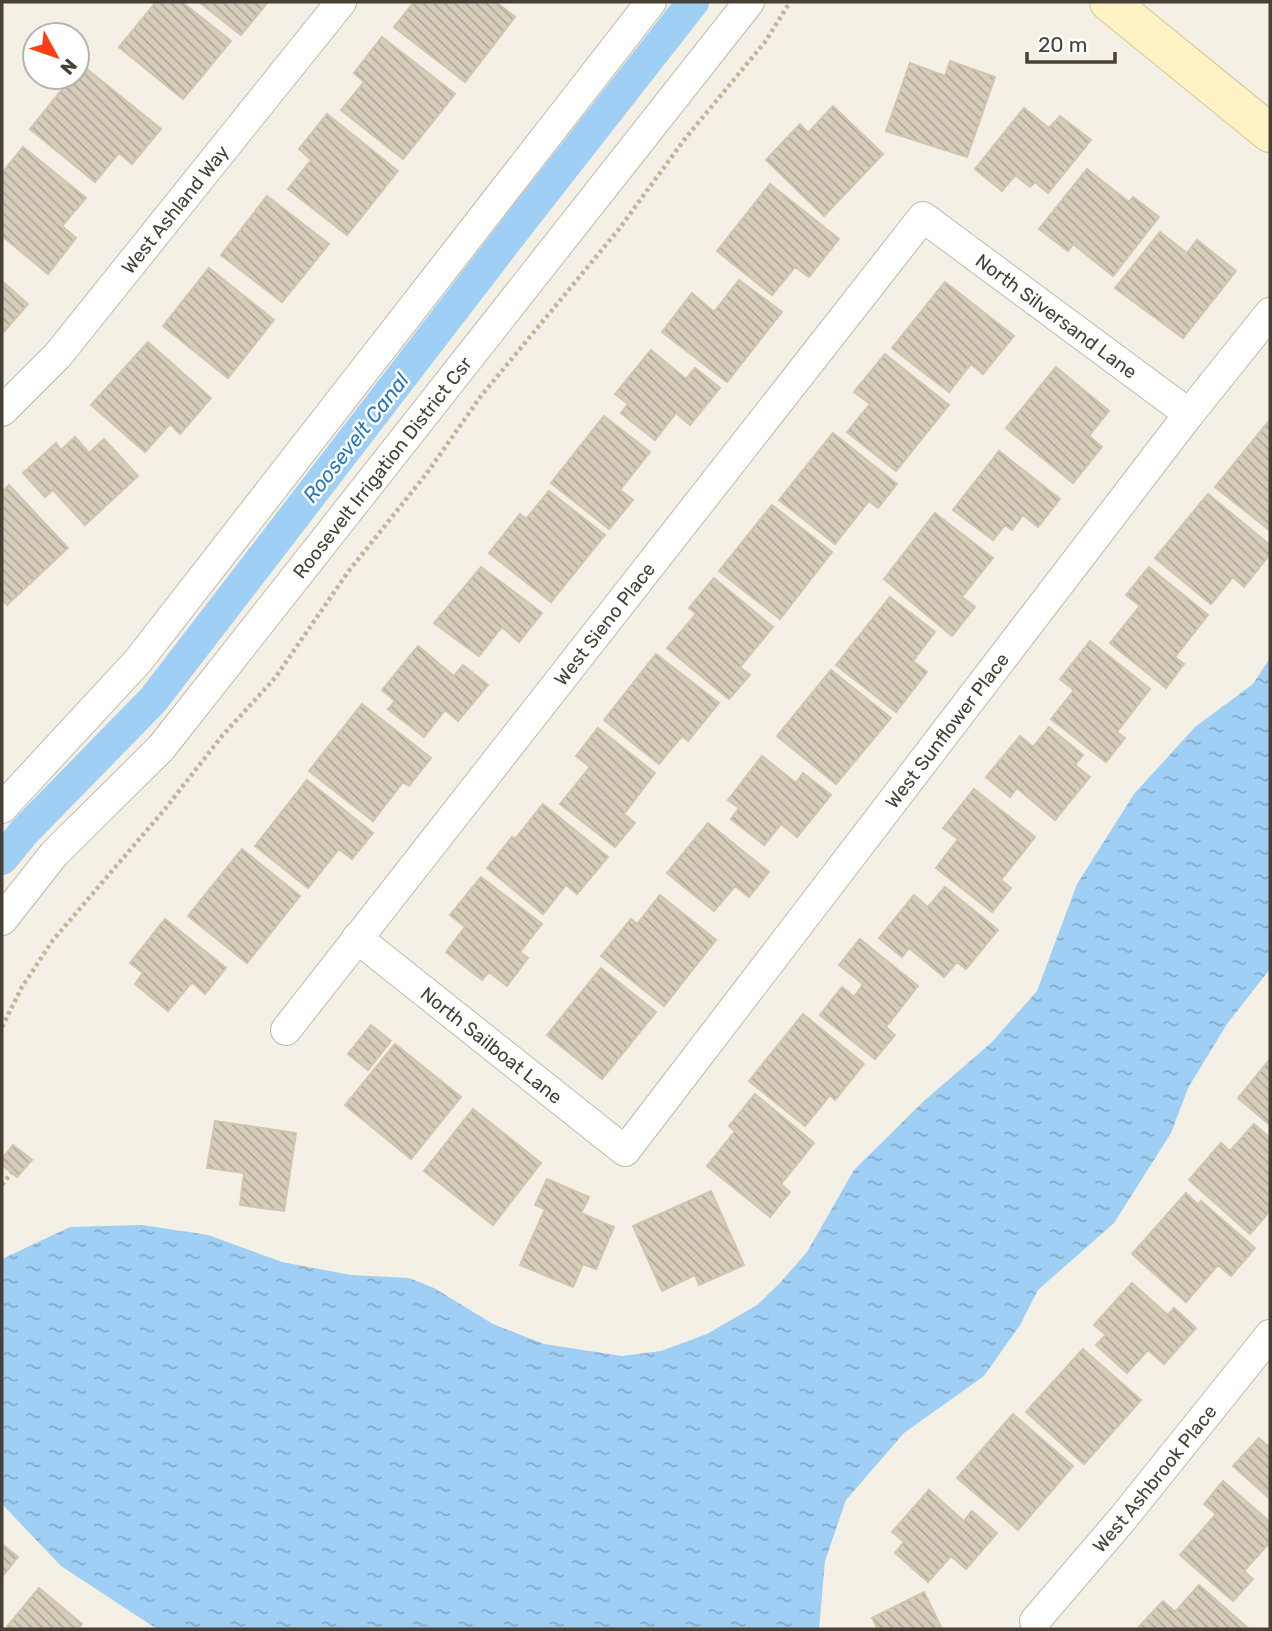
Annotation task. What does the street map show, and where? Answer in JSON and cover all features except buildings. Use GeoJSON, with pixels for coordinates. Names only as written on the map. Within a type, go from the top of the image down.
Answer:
{"type":"FeatureCollection","features":[{"type":"Feature","properties":{"kind":"street","name":"West Ashland Way"},"geometry":{"type":"LineString","coordinates":[[2,411],[58,355],[341,2]]}},
{"type":"Feature","properties":{"kind":"street"},"geometry":{"type":"LineString","coordinates":[[2,808],[138,661],[651,2]]}},
{"type":"Feature","properties":{"kind":"street","name":"Roosevelt Irrigation District Csr"},"geometry":{"type":"LineString","coordinates":[[2,920],[54,855],[161,748],[749,2]]}},
{"type":"Feature","properties":{"kind":"street"},"geometry":{"type":"LineString","coordinates":[[1109,2],[1270,133]]}},
{"type":"Feature","properties":{"kind":"street","name":"North Silversand Lane"},"geometry":{"type":"LineString","coordinates":[[923,217],[1189,414]]}},
{"type":"Feature","properties":{"kind":"street","name":"West Sieno Place"},"geometry":{"type":"LineString","coordinates":[[286,1030],[923,217]]}},
{"type":"Feature","properties":{"kind":"street","name":"West Sunflower Place"},"geometry":{"type":"LineString","coordinates":[[625,1151],[1189,414],[1270,313]]}},
{"type":"Feature","properties":{"kind":"street","name":"North Sailboat Lane"},"geometry":{"type":"LineString","coordinates":[[357,938],[625,1151]]}},
{"type":"Feature","properties":{"kind":"street","name":"West Ashbrook Place"},"geometry":{"type":"LineString","coordinates":[[1035,1621],[1124,1517],[1270,1335]]}},
{"type":"Feature","properties":{"kind":"path"},"geometry":{"type":"LineString","coordinates":[[2,1027],[22,987],[53,940],[165,809],[222,736],[275,678],[348,572],[427,473],[481,396],[619,229],[684,140],[765,42],[790,2]]}},
{"type":"Feature","properties":{"kind":"path"},"geometry":{"type":"LineString","coordinates":[[2,1185],[11,1172]]}},
{"type":"Feature","properties":{"kind":"water"},"geometry":{"type":"Polygon","coordinates":[[[1270,658],[1270,969],[1227,1024],[1188,1088],[1171,1133],[1114,1223],[1038,1290],[1020,1325],[984,1376],[904,1433],[846,1500],[825,1561],[819,1629],[157,1629],[61,1566],[2,1504],[2,1259],[70,1227],[142,1225],[208,1235],[282,1262],[351,1275],[409,1278],[434,1288],[493,1324],[544,1344],[622,1356],[661,1351],[707,1334],[757,1305],[807,1252],[854,1170],[925,1100],[991,1043],[1037,991],[1077,884],[1134,794],[1195,727],[1253,684],[1270,658]]]}},
{"type":"Feature","properties":{"kind":"waterway","name":"Roosevelt Canal"},"geometry":{"type":"LineString","coordinates":[[2,859],[24,832],[153,700],[693,2]]}}]}
